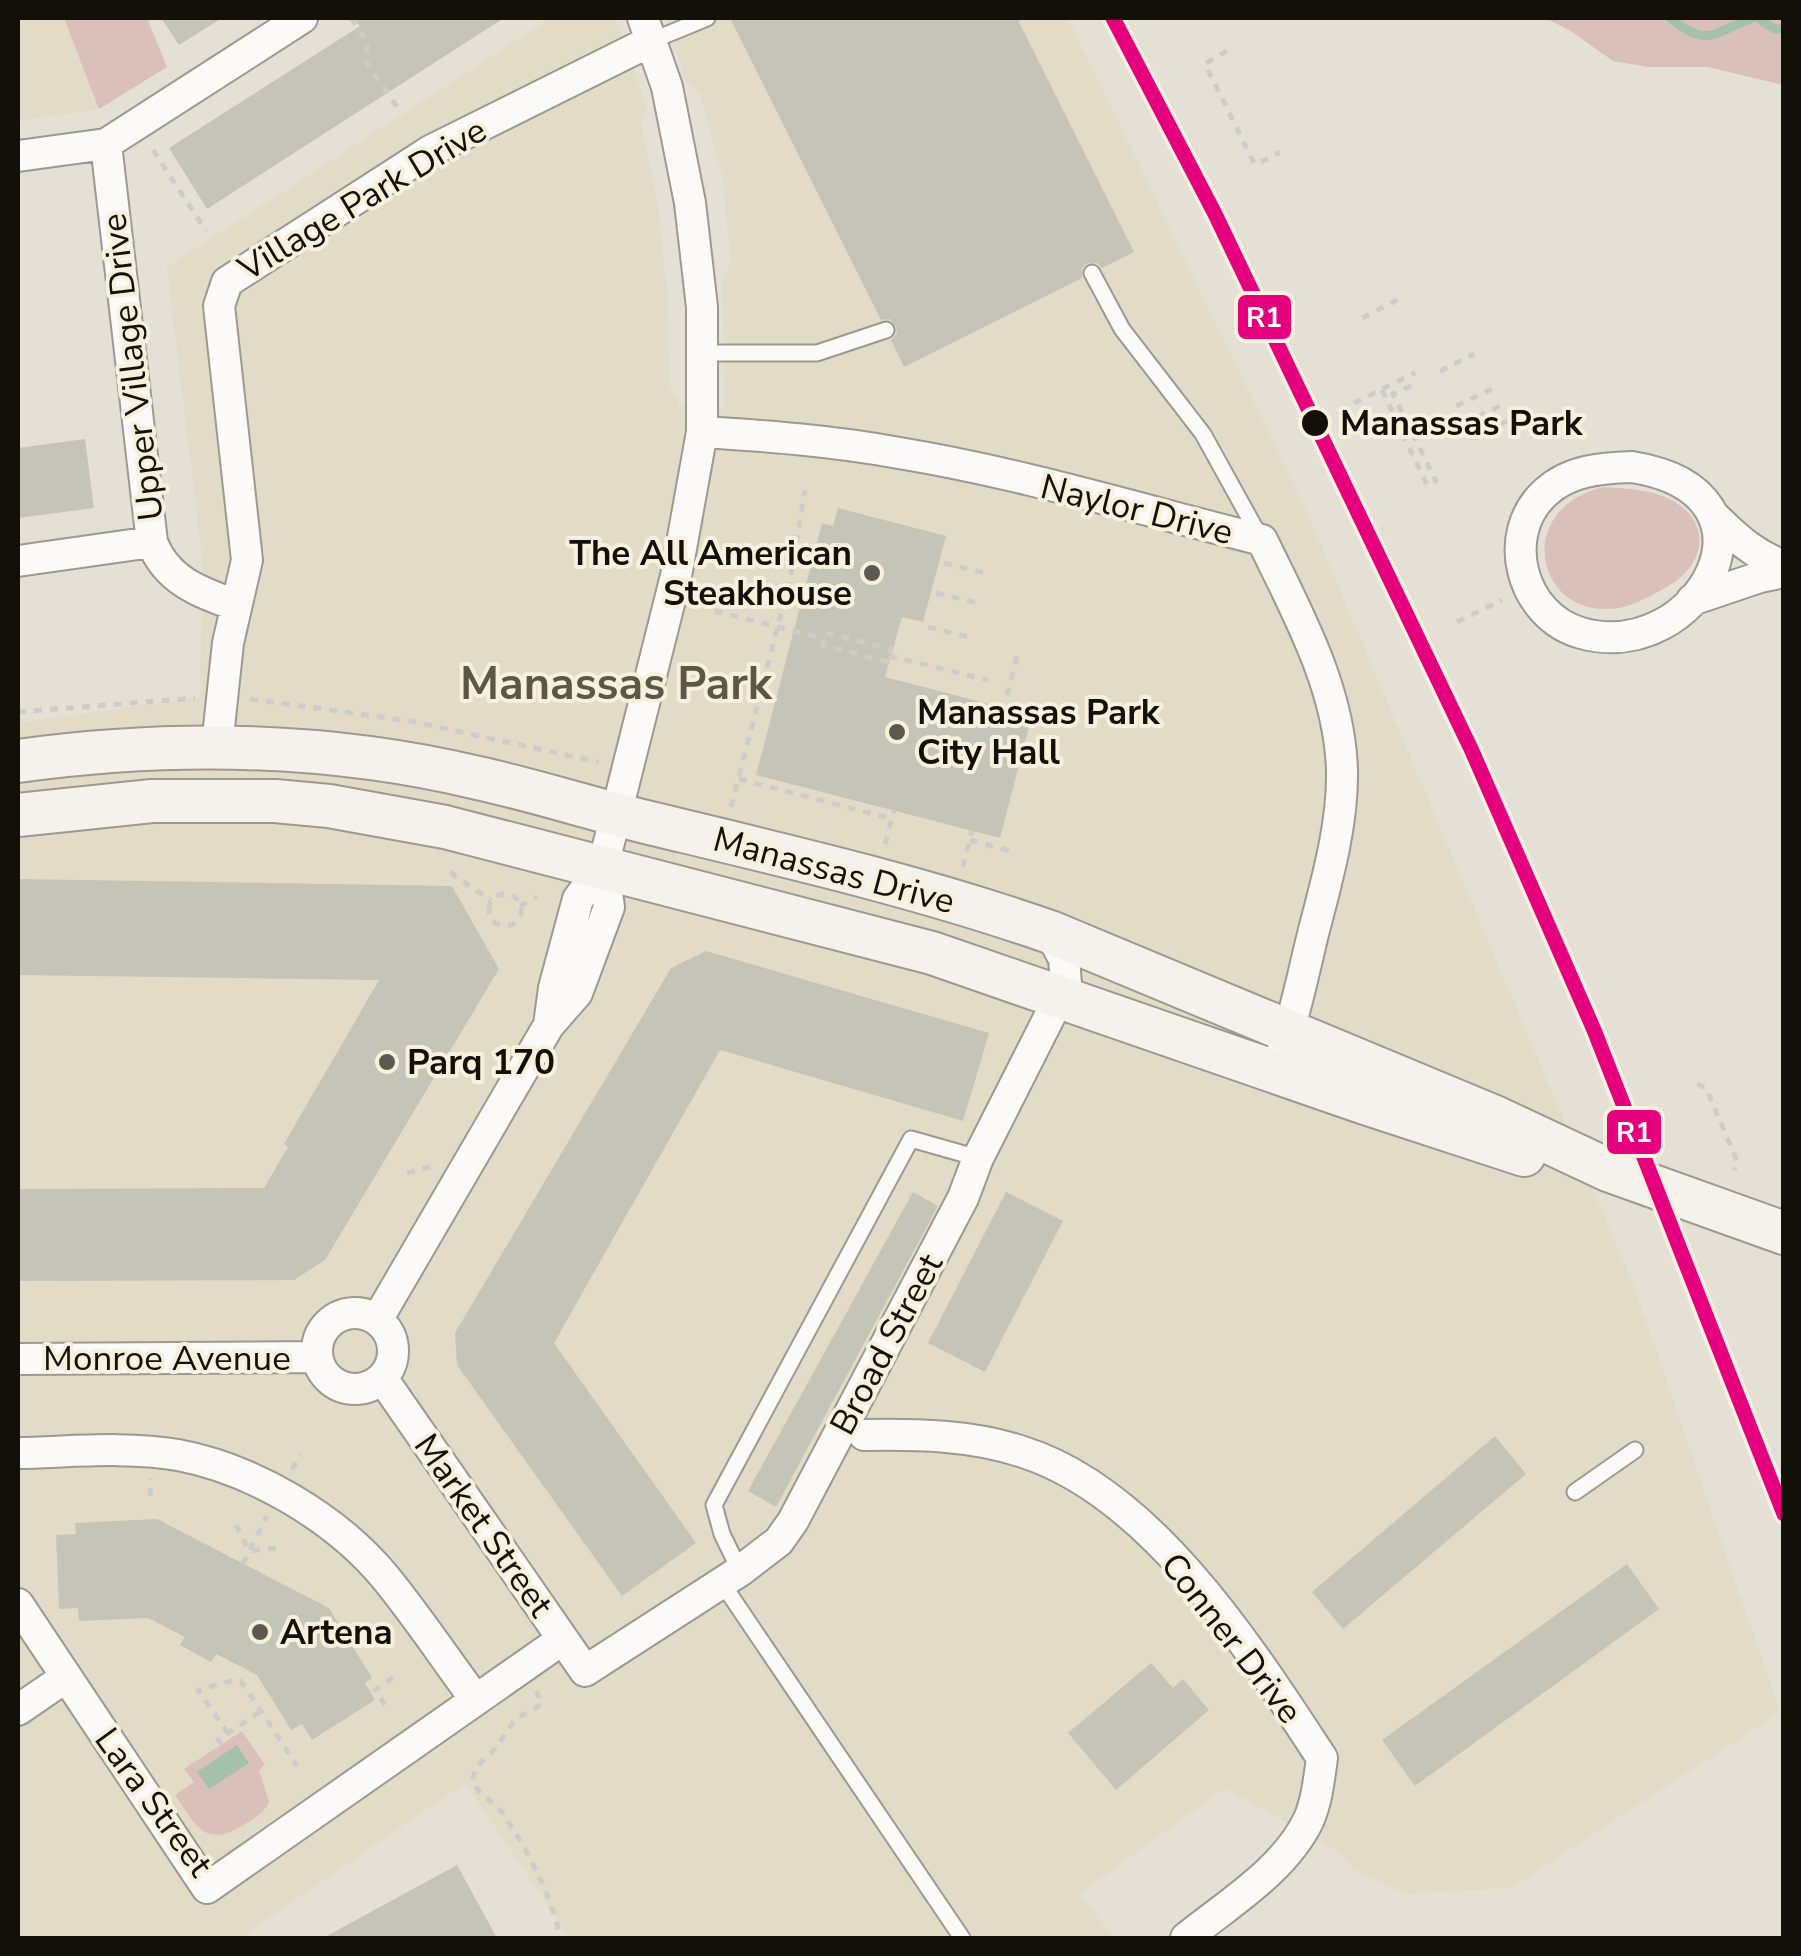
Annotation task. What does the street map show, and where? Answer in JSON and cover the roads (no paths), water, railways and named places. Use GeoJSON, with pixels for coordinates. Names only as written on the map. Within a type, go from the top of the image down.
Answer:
{"type":"FeatureCollection","features":[{"type":"Feature","properties":{"kind":"main road","name":"Manassas Drive"},"geometry":{"type":"LineString","coordinates":[[18,761],[122,748],[217,746],[380,760],[477,777],[862,876],[987,910],[1050,932],[1496,1118],[1608,1170],[1784,1234]]}},
{"type":"Feature","properties":{"kind":"main road"},"geometry":{"type":"LineString","coordinates":[[64,809],[104,792],[178,778],[203,769],[217,746]]}},
{"type":"Feature","properties":{"kind":"main road","name":"Manassas Drive"},"geometry":{"type":"LineString","coordinates":[[18,816],[171,801],[275,801],[330,806],[445,827],[932,953],[1509,1152],[1608,1170]]}},
{"type":"Feature","properties":{"kind":"street"},"geometry":{"type":"LineString","coordinates":[[18,156],[106,144],[302,18]]}},
{"type":"Feature","properties":{"kind":"street"},"geometry":{"type":"LineString","coordinates":[[377,1320],[549,1025],[577,993],[609,907],[603,866],[676,576],[702,432],[702,306],[690,203],[680,144],[647,29]]}},
{"type":"Feature","properties":{"kind":"street","name":"Village Park Drive"},"geometry":{"type":"LineString","coordinates":[[217,746],[228,643],[247,560],[219,306],[226,282],[430,150],[647,29]]}},
{"type":"Feature","properties":{"kind":"street","name":"Upper Village Drive"},"geometry":{"type":"LineString","coordinates":[[106,144],[152,542],[172,575],[235,605]]}},
{"type":"Feature","properties":{"kind":"street","name":"Naylor Drive"},"geometry":{"type":"LineString","coordinates":[[702,432],[830,442],[918,456],[1262,540],[1311,642],[1336,730],[1342,772],[1325,888],[1276,1072]]}},
{"type":"Feature","properties":{"kind":"street"},"geometry":{"type":"LineString","coordinates":[[1714,516],[1720,537],[1717,562],[1709,581],[1676,616],[1635,632],[1593,636],[1575,632],[1554,620],[1528,587],[1520,544],[1535,503],[1549,489],[1575,474],[1598,468],[1653,470],[1681,483],[1703,499],[1740,542],[1784,569]]}},
{"type":"Feature","properties":{"kind":"street"},"geometry":{"type":"LineString","coordinates":[[18,561],[152,542]]}},
{"type":"Feature","properties":{"kind":"street"},"geometry":{"type":"LineString","coordinates":[[1692,600],[1784,569]]}},
{"type":"Feature","properties":{"kind":"street","name":"Broad Street"},"geometry":{"type":"LineString","coordinates":[[585,1671],[731,1577],[778,1541],[792,1521],[963,1198],[978,1158],[1061,996],[1068,976],[1050,932]]}},
{"type":"Feature","properties":{"kind":"street"},"geometry":{"type":"LineString","coordinates":[[353,1313],[377,1320],[392,1341],[393,1354],[382,1378],[372,1385],[349,1389],[328,1378],[318,1358],[322,1332],[330,1322],[353,1313]]}},
{"type":"Feature","properties":{"kind":"street","name":"Monroe Avenue"},"geometry":{"type":"LineString","coordinates":[[18,1359],[318,1358]]}},
{"type":"Feature","properties":{"kind":"street","name":"Market Street"},"geometry":{"type":"LineString","coordinates":[[382,1378],[585,1671]]}},
{"type":"Feature","properties":{"kind":"street","name":"Conner Drive"},"geometry":{"type":"LineString","coordinates":[[864,1436],[905,1434],[979,1441],[1023,1452],[1065,1469],[1103,1493],[1163,1548],[1216,1606],[1266,1672],[1322,1758],[1317,1795],[1308,1820],[1288,1852],[1186,1938]]}},
{"type":"Feature","properties":{"kind":"street"},"geometry":{"type":"LineString","coordinates":[[18,1453],[127,1451],[177,1455],[226,1468],[279,1494],[338,1533],[384,1575],[476,1700]]}},
{"type":"Feature","properties":{"kind":"street","name":"Lara Street"},"geometry":{"type":"LineString","coordinates":[[18,1604],[207,1888],[563,1639]]}},
{"type":"Feature","properties":{"kind":"street"},"geometry":{"type":"LineString","coordinates":[[18,1710],[66,1677]]}},
{"type":"Feature","properties":{"kind":"lane"},"geometry":{"type":"LineString","coordinates":[[647,29],[707,18]]}},
{"type":"Feature","properties":{"kind":"lane"},"geometry":{"type":"LineString","coordinates":[[1092,273],[1122,329],[1203,434],[1262,540]]}},
{"type":"Feature","properties":{"kind":"lane"},"geometry":{"type":"LineString","coordinates":[[702,353],[817,353],[886,330]]}},
{"type":"Feature","properties":{"kind":"lane"},"geometry":{"type":"LineString","coordinates":[[962,1938],[731,1577],[714,1505],[911,1139],[978,1158]]}},
{"type":"Feature","properties":{"kind":"lane"},"geometry":{"type":"LineString","coordinates":[[1575,1492],[1635,1450]]}},
{"type":"Feature","properties":{"kind":"waterway"},"geometry":{"type":"LineString","coordinates":[[1670,18],[1703,35],[1753,18]]}},
{"type":"Feature","properties":{"kind":"waterway"},"geometry":{"type":"LineString","coordinates":[[1757,18],[1775,29],[1784,29]]}},
{"type":"Feature","properties":{"kind":"place","name":"Manassas Park"},"geometry":{"type":"Point","coordinates":[1315,423]}},
{"type":"Feature","properties":{"kind":"place","name":"The All American Steakhouse"},"geometry":{"type":"Point","coordinates":[872,573]}},
{"type":"Feature","properties":{"kind":"place","name":"Manassas Park City Hall"},"geometry":{"type":"Point","coordinates":[897,732]}},
{"type":"Feature","properties":{"kind":"place","name":"Parq 170"},"geometry":{"type":"Point","coordinates":[387,1062]}},
{"type":"Feature","properties":{"kind":"place","name":"Artena"},"geometry":{"type":"Point","coordinates":[260,1632]}},
{"type":"Feature","properties":{"kind":"district","name":"Manassas Park"},"geometry":{"type":"Point","coordinates":[616,683]}}]}
